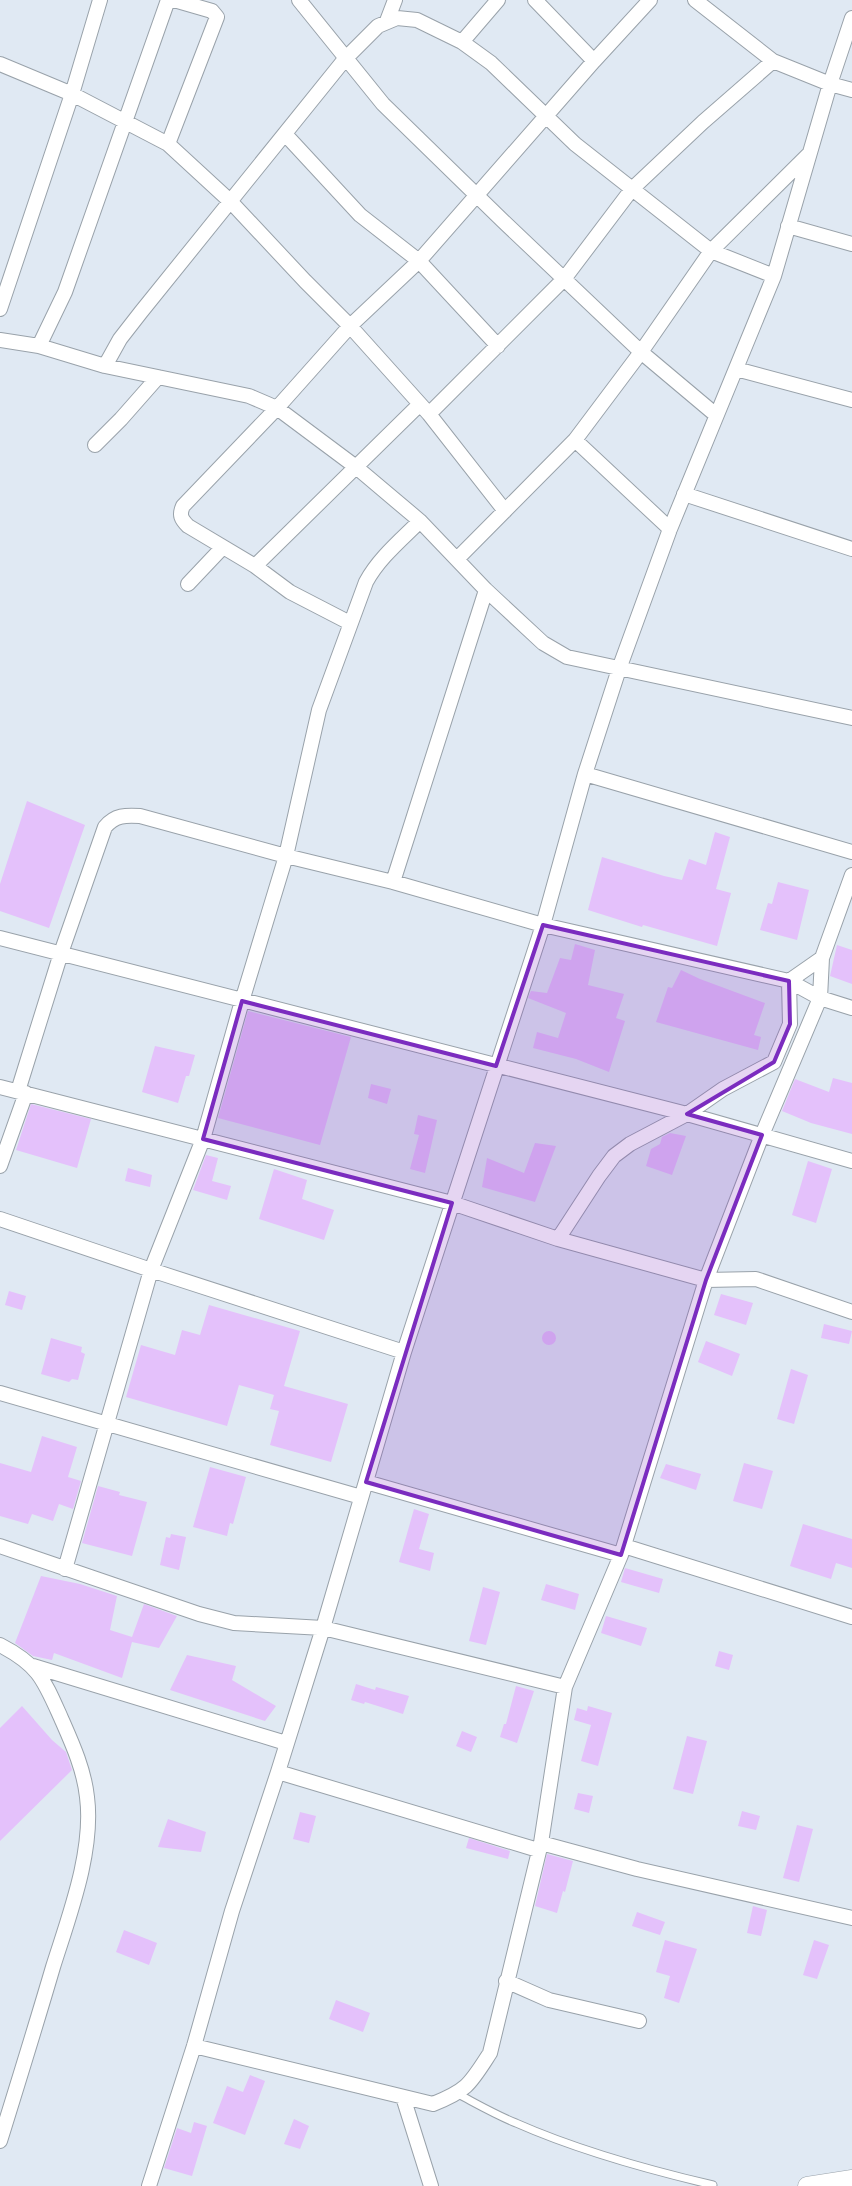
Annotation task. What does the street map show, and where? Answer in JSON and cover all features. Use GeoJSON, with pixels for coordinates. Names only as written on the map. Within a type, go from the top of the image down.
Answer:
{"type":"FeatureCollection","features":[{"type":"Feature","properties":{"kind":"street"},"geometry":{"type":"LineString","coordinates":[[0,309],[72,94],[100,0]]}},
{"type":"Feature","properties":{"kind":"street"},"geometry":{"type":"LineString","coordinates":[[39,346],[65,292],[168,0]]}},
{"type":"Feature","properties":{"kind":"street"},"geometry":{"type":"LineString","coordinates":[[168,144],[217,17],[212,11],[174,0]]}},
{"type":"Feature","properties":{"kind":"street"},"geometry":{"type":"LineString","coordinates":[[299,0],[382,104],[641,352],[716,415]]}},
{"type":"Feature","properties":{"kind":"street"},"geometry":{"type":"LineString","coordinates":[[387,21],[395,0]]}},
{"type":"Feature","properties":{"kind":"street"},"geometry":{"type":"LineString","coordinates":[[462,42],[498,0]]}},
{"type":"Feature","properties":{"kind":"street"},"geometry":{"type":"LineString","coordinates":[[535,0],[594,61]]}},
{"type":"Feature","properties":{"kind":"street"},"geometry":{"type":"LineString","coordinates":[[350,623],[290,592],[255,566],[182,520],[180,513],[183,506],[277,408],[350,326],[419,261],[594,61],[650,0]]}},
{"type":"Feature","properties":{"kind":"street"},"geometry":{"type":"LineString","coordinates":[[696,0],[773,61],[830,84],[852,90]]}},
{"type":"Feature","properties":{"kind":"street"},"geometry":{"type":"LineString","coordinates":[[105,366],[120,339],[141,312],[345,59],[371,32],[387,21],[397,18],[416,20],[462,42],[491,63],[575,144],[711,251],[774,276]]}},
{"type":"Feature","properties":{"kind":"street"},"geometry":{"type":"LineString","coordinates":[[149,2186],[194,2046],[232,1911],[323,1628],[404,1352],[543,925],[584,774],[619,669],[670,530],[774,276],[830,84],[852,18]]}},
{"type":"Feature","properties":{"kind":"street"},"geometry":{"type":"LineString","coordinates":[[255,566],[294,525],[356,467],[498,346],[564,279],[632,190],[703,122],[773,61]]}},
{"type":"Feature","properties":{"kind":"street"},"geometry":{"type":"LineString","coordinates":[[0,64],[72,94],[168,144],[231,202],[350,326],[424,409],[505,510]]}},
{"type":"Feature","properties":{"kind":"street"},"geometry":{"type":"LineString","coordinates":[[285,134],[360,215],[419,261],[498,346]]}},
{"type":"Feature","properties":{"kind":"street"},"geometry":{"type":"LineString","coordinates":[[457,559],[575,440],[641,352],[711,251],[810,152]]}},
{"type":"Feature","properties":{"kind":"street"},"geometry":{"type":"LineString","coordinates":[[788,226],[852,244]]}},
{"type":"Feature","properties":{"kind":"street"},"geometry":{"type":"LineString","coordinates":[[0,340],[39,346],[105,366],[249,396],[277,408],[356,467],[420,521],[486,590],[543,644],[567,657],[852,718]]}},
{"type":"Feature","properties":{"kind":"street"},"geometry":{"type":"LineString","coordinates":[[736,369],[852,400]]}},
{"type":"Feature","properties":{"kind":"street"},"geometry":{"type":"LineString","coordinates":[[95,445],[158,377]]}},
{"type":"Feature","properties":{"kind":"street"},"geometry":{"type":"LineString","coordinates":[[575,440],[670,530]]}},
{"type":"Feature","properties":{"kind":"street"},"geometry":{"type":"LineString","coordinates":[[684,494],[852,549]]}},
{"type":"Feature","properties":{"kind":"street"},"geometry":{"type":"LineString","coordinates":[[65,1569],[151,1270],[203,1140],[242,1000],[286,856],[319,710],[350,623],[373,570],[420,521]]}},
{"type":"Feature","properties":{"kind":"street"},"geometry":{"type":"LineString","coordinates":[[188,584],[223,547]]}},
{"type":"Feature","properties":{"kind":"street"},"geometry":{"type":"LineString","coordinates":[[393,882],[486,590]]}},
{"type":"Feature","properties":{"kind":"street"},"geometry":{"type":"LineString","coordinates":[[584,774],[852,852]]}},
{"type":"Feature","properties":{"kind":"street"},"geometry":{"type":"LineString","coordinates":[[0,1166],[61,953],[105,826],[111,819],[124,815],[140,816],[286,856],[393,882],[543,925],[790,981],[820,998],[852,1008]]}},
{"type":"Feature","properties":{"kind":"street"},"geometry":{"type":"LineString","coordinates":[[194,2046],[433,2104],[458,2094],[472,2081],[490,2053],[540,1846],[565,1686],[622,1550],[706,1280],[762,1135],[820,998],[822,958],[852,875]]}},
{"type":"Feature","properties":{"kind":"street"},"geometry":{"type":"LineString","coordinates":[[0,938],[687,1114],[852,1161]]}},
{"type":"Feature","properties":{"kind":"street"},"geometry":{"type":"LineString","coordinates":[[790,981],[822,958]]}},
{"type":"Feature","properties":{"kind":"street"},"geometry":{"type":"LineString","coordinates":[[558,1239],[614,1156],[630,1144],[687,1114],[723,1089],[774,1062],[790,1024],[790,981]]}},
{"type":"Feature","properties":{"kind":"street"},"geometry":{"type":"LineString","coordinates":[[0,1087],[452,1203],[558,1239],[706,1280],[756,1278],[852,1312]]}},
{"type":"Feature","properties":{"kind":"street"},"geometry":{"type":"LineString","coordinates":[[0,1218],[151,1270],[404,1352]]}},
{"type":"Feature","properties":{"kind":"street"},"geometry":{"type":"LineString","coordinates":[[0,1393],[108,1422],[361,1497]]}},
{"type":"Feature","properties":{"kind":"street"},"geometry":{"type":"LineString","coordinates":[[366,1482],[622,1550],[852,1617]]}},
{"type":"Feature","properties":{"kind":"street"},"geometry":{"type":"LineString","coordinates":[[0,1546],[199,1614],[234,1623],[323,1628],[565,1686]]}},
{"type":"Feature","properties":{"kind":"street"},"geometry":{"type":"LineString","coordinates":[[0,1645],[17,1654],[33,1666],[46,1685],[77,1755],[87,1797],[87,1823],[82,1876],[0,2140]]}},
{"type":"Feature","properties":{"kind":"street"},"geometry":{"type":"LineString","coordinates":[[33,1666],[286,1743]]}},
{"type":"Feature","properties":{"kind":"street"},"geometry":{"type":"LineString","coordinates":[[278,1772],[540,1846],[637,1870],[852,1918]]}},
{"type":"Feature","properties":{"kind":"street"},"geometry":{"type":"LineString","coordinates":[[506,1981],[549,2000],[639,2021]]}},
{"type":"Feature","properties":{"kind":"street"},"geometry":{"type":"LineString","coordinates":[[403,2097],[431,2186]]}},
{"type":"Feature","properties":{"kind":"street"},"geometry":{"type":"LineString","coordinates":[[807,2186],[852,2179]]}},
{"type":"Feature","properties":{"kind":"lane"},"geometry":{"type":"LineString","coordinates":[[458,2094],[517,2123],[572,2144],[655,2171],[713,2185]]}},
{"type":"Feature","properties":{"kind":"highlighted area"},"geometry":{"type":"Polygon","coordinates":[[[543,925],[789,981],[790,1024],[774,1062],[687,1114],[762,1135],[706,1280],[621,1555],[366,1482],[452,1203],[203,1139],[242,1001],[496,1066],[543,925]]]}},
{"type":"Feature","properties":{"kind":"building"},"geometry":{"type":"Polygon","coordinates":[[[27,801],[85,825],[49,928],[0,911],[0,884],[27,801]]]}},
{"type":"Feature","properties":{"kind":"building"},"geometry":{"type":"Polygon","coordinates":[[[715,832],[730,837],[716,889],[731,893],[717,946],[643,925],[642,927],[588,910],[602,857],[682,880],[689,859],[706,865],[715,832]]]}},
{"type":"Feature","properties":{"kind":"building"},"geometry":{"type":"Polygon","coordinates":[[[778,882],[809,890],[797,940],[760,930],[768,903],[772,904],[778,882]]]}},
{"type":"Feature","properties":{"kind":"building"},"geometry":{"type":"Polygon","coordinates":[[[575,944],[595,950],[588,985],[624,994],[616,1018],[625,1021],[609,1072],[576,1059],[533,1048],[537,1032],[558,1038],[566,1013],[528,998],[531,991],[547,993],[560,958],[571,960],[575,944]]]}},
{"type":"Feature","properties":{"kind":"building"},"geometry":{"type":"Polygon","coordinates":[[[837,945],[852,950],[852,984],[830,976],[837,945]]]}},
{"type":"Feature","properties":{"kind":"building"},"geometry":{"type":"Polygon","coordinates":[[[681,970],[765,1003],[754,1035],[761,1037],[758,1050],[656,1022],[668,987],[672,988],[681,970]]]}},
{"type":"Feature","properties":{"kind":"building"},"geometry":{"type":"Polygon","coordinates":[[[248,1011],[351,1037],[320,1145],[218,1118],[248,1011]]]}},
{"type":"Feature","properties":{"kind":"building"},"geometry":{"type":"Polygon","coordinates":[[[155,1046],[195,1055],[178,1103],[142,1092],[155,1046]]]}},
{"type":"Feature","properties":{"kind":"building"},"geometry":{"type":"Polygon","coordinates":[[[833,1078],[852,1083],[852,1134],[811,1123],[782,1111],[795,1079],[829,1092],[833,1078]]]}},
{"type":"Feature","properties":{"kind":"building"},"geometry":{"type":"Polygon","coordinates":[[[371,1084],[391,1089],[387,1104],[368,1098],[371,1084]]]}},
{"type":"Feature","properties":{"kind":"building"},"geometry":{"type":"Polygon","coordinates":[[[31,1104],[91,1119],[77,1168],[16,1150],[31,1104]]]}},
{"type":"Feature","properties":{"kind":"building"},"geometry":{"type":"Polygon","coordinates":[[[418,1115],[437,1120],[425,1173],[410,1169],[419,1135],[414,1134],[418,1115]]]}},
{"type":"Feature","properties":{"kind":"building"},"geometry":{"type":"Polygon","coordinates":[[[670,1133],[686,1136],[672,1175],[646,1166],[651,1149],[660,1144],[662,1137],[670,1133]]]}},
{"type":"Feature","properties":{"kind":"building"},"geometry":{"type":"Polygon","coordinates":[[[535,1143],[556,1146],[535,1202],[482,1187],[487,1158],[524,1173],[535,1143]]]}},
{"type":"Feature","properties":{"kind":"building"},"geometry":{"type":"Polygon","coordinates":[[[206,1155],[218,1158],[212,1181],[231,1186],[227,1200],[193,1190],[206,1155]]]}},
{"type":"Feature","properties":{"kind":"building"},"geometry":{"type":"Polygon","coordinates":[[[808,1161],[832,1169],[816,1223],[792,1215],[808,1161]]]}},
{"type":"Feature","properties":{"kind":"building"},"geometry":{"type":"Polygon","coordinates":[[[128,1168],[152,1175],[150,1187],[125,1181],[128,1168]]]}},
{"type":"Feature","properties":{"kind":"building"},"geometry":{"type":"Polygon","coordinates":[[[274,1169],[307,1180],[302,1199],[334,1210],[324,1240],[259,1219],[274,1169]]]}},
{"type":"Feature","properties":{"kind":"building"},"geometry":{"type":"Polygon","coordinates":[[[9,1291],[26,1296],[22,1310],[5,1305],[9,1291]]]}},
{"type":"Feature","properties":{"kind":"building"},"geometry":{"type":"Polygon","coordinates":[[[721,1294],[753,1303],[746,1325],[714,1315],[721,1294]]]}},
{"type":"Feature","properties":{"kind":"building"},"geometry":{"type":"Polygon","coordinates":[[[209,1305],[300,1331],[284,1386],[348,1404],[331,1462],[270,1445],[279,1411],[270,1409],[274,1395],[239,1385],[227,1426],[126,1397],[141,1345],[175,1355],[182,1330],[200,1335],[209,1305]]]}},
{"type":"Feature","properties":{"kind":"building"},"geometry":{"type":"Polygon","coordinates":[[[824,1324],[852,1331],[849,1344],[821,1338],[824,1324]]]}},
{"type":"Feature","properties":{"kind":"building"},"geometry":{"type":"Polygon","coordinates":[[[549,1331],[554,1333],[556,1338],[554,1343],[549,1345],[544,1343],[542,1338],[544,1333],[549,1331]]]}},
{"type":"Feature","properties":{"kind":"building"},"geometry":{"type":"Polygon","coordinates":[[[51,1338],[82,1347],[81,1352],[85,1354],[78,1380],[72,1379],[69,1382],[41,1374],[51,1338]]]}},
{"type":"Feature","properties":{"kind":"building"},"geometry":{"type":"Polygon","coordinates":[[[706,1341],[740,1354],[732,1376],[698,1362],[706,1341]]]}},
{"type":"Feature","properties":{"kind":"building"},"geometry":{"type":"Polygon","coordinates":[[[791,1369],[808,1375],[794,1424],[777,1419],[791,1369]]]}},
{"type":"Feature","properties":{"kind":"building"},"geometry":{"type":"Polygon","coordinates":[[[42,1436],[77,1447],[68,1477],[81,1481],[73,1509],[59,1504],[53,1521],[32,1514],[28,1524],[0,1516],[0,1463],[31,1472],[42,1436]]]}},
{"type":"Feature","properties":{"kind":"building"},"geometry":{"type":"Polygon","coordinates":[[[744,1463],[773,1471],[762,1509],[733,1501],[744,1463]]]}},
{"type":"Feature","properties":{"kind":"building"},"geometry":{"type":"Polygon","coordinates":[[[666,1464],[701,1474],[696,1490],[660,1478],[666,1464]]]}},
{"type":"Feature","properties":{"kind":"building"},"geometry":{"type":"Polygon","coordinates":[[[210,1467],[246,1477],[233,1524],[230,1523],[227,1536],[193,1527],[210,1467]]]}},
{"type":"Feature","properties":{"kind":"building"},"geometry":{"type":"Polygon","coordinates":[[[98,1486],[120,1492],[119,1495],[147,1502],[132,1556],[82,1543],[98,1486]]]}},
{"type":"Feature","properties":{"kind":"building"},"geometry":{"type":"Polygon","coordinates":[[[414,1509],[429,1514],[419,1549],[434,1553],[430,1571],[399,1562],[414,1509]]]}},
{"type":"Feature","properties":{"kind":"building"},"geometry":{"type":"Polygon","coordinates":[[[803,1524],[852,1539],[852,1568],[836,1563],[831,1579],[790,1566],[803,1524]]]}},
{"type":"Feature","properties":{"kind":"building"},"geometry":{"type":"Polygon","coordinates":[[[171,1534],[186,1537],[179,1570],[160,1565],[166,1537],[170,1538],[171,1534]]]}},
{"type":"Feature","properties":{"kind":"building"},"geometry":{"type":"Polygon","coordinates":[[[625,1568],[663,1579],[659,1593],[621,1582],[625,1568]]]}},
{"type":"Feature","properties":{"kind":"building"},"geometry":{"type":"Polygon","coordinates":[[[41,1576],[80,1584],[117,1596],[110,1630],[132,1637],[144,1604],[177,1616],[159,1648],[132,1642],[122,1678],[54,1653],[52,1660],[33,1656],[15,1643],[41,1576]]]}},
{"type":"Feature","properties":{"kind":"building"},"geometry":{"type":"Polygon","coordinates":[[[546,1584],[579,1594],[575,1610],[541,1600],[546,1584]]]}},
{"type":"Feature","properties":{"kind":"building"},"geometry":{"type":"Polygon","coordinates":[[[483,1587],[500,1592],[486,1645],[469,1641],[483,1587]]]}},
{"type":"Feature","properties":{"kind":"building"},"geometry":{"type":"Polygon","coordinates":[[[606,1616],[647,1628],[641,1646],[601,1633],[606,1616]]]}},
{"type":"Feature","properties":{"kind":"building"},"geometry":{"type":"Polygon","coordinates":[[[719,1651],[733,1655],[729,1670],[715,1666],[719,1651]]]}},
{"type":"Feature","properties":{"kind":"building"},"geometry":{"type":"Polygon","coordinates":[[[187,1655],[236,1666],[232,1680],[276,1706],[265,1721],[170,1690],[187,1655]]]}},
{"type":"Feature","properties":{"kind":"building"},"geometry":{"type":"Polygon","coordinates":[[[356,1684],[375,1690],[376,1687],[409,1696],[403,1714],[365,1702],[364,1704],[351,1700],[356,1684]]]}},
{"type":"Feature","properties":{"kind":"building"},"geometry":{"type":"Polygon","coordinates":[[[516,1686],[534,1691],[517,1743],[500,1737],[504,1724],[506,1724],[516,1686]]]}},
{"type":"Feature","properties":{"kind":"building"},"geometry":{"type":"Polygon","coordinates":[[[22,1706],[52,1740],[66,1752],[72,1770],[0,1841],[0,1728],[22,1706]]]}},
{"type":"Feature","properties":{"kind":"building"},"geometry":{"type":"Polygon","coordinates":[[[588,1706],[612,1713],[598,1766],[581,1761],[591,1725],[574,1720],[577,1708],[587,1711],[588,1706]]]}},
{"type":"Feature","properties":{"kind":"building"},"geometry":{"type":"Polygon","coordinates":[[[462,1731],[477,1737],[471,1752],[456,1746],[462,1731]]]}},
{"type":"Feature","properties":{"kind":"building"},"geometry":{"type":"Polygon","coordinates":[[[687,1736],[707,1741],[693,1794],[673,1789],[687,1736]]]}},
{"type":"Feature","properties":{"kind":"building"},"geometry":{"type":"Polygon","coordinates":[[[578,1793],[593,1796],[589,1813],[574,1809],[578,1793]]]}},
{"type":"Feature","properties":{"kind":"building"},"geometry":{"type":"Polygon","coordinates":[[[742,1811],[760,1816],[756,1830],[738,1826],[742,1811]]]}},
{"type":"Feature","properties":{"kind":"building"},"geometry":{"type":"Polygon","coordinates":[[[300,1812],[316,1816],[309,1843],[293,1839],[300,1812]]]}},
{"type":"Feature","properties":{"kind":"building"},"geometry":{"type":"Polygon","coordinates":[[[168,1819],[206,1832],[201,1852],[158,1847],[168,1819]]]}},
{"type":"Feature","properties":{"kind":"building"},"geometry":{"type":"Polygon","coordinates":[[[797,1825],[813,1829],[799,1882],[783,1878],[797,1825]]]}},
{"type":"Feature","properties":{"kind":"building"},"geometry":{"type":"Polygon","coordinates":[[[469,1838],[510,1851],[508,1859],[466,1848],[469,1838]]]}},
{"type":"Feature","properties":{"kind":"building"},"geometry":{"type":"Polygon","coordinates":[[[547,1854],[573,1861],[557,1913],[535,1906],[547,1854]]]}},
{"type":"Feature","properties":{"kind":"building"},"geometry":{"type":"Polygon","coordinates":[[[753,1906],[767,1910],[761,1936],[747,1933],[753,1906]]]}},
{"type":"Feature","properties":{"kind":"building"},"geometry":{"type":"Polygon","coordinates":[[[637,1912],[665,1922],[660,1935],[632,1926],[637,1912]]]}},
{"type":"Feature","properties":{"kind":"building"},"geometry":{"type":"Polygon","coordinates":[[[124,1930],[157,1943],[149,1965],[116,1952],[124,1930]]]}},
{"type":"Feature","properties":{"kind":"building"},"geometry":{"type":"Polygon","coordinates":[[[665,1940],[697,1949],[679,2003],[664,1998],[670,1976],[656,1972],[665,1940]]]}},
{"type":"Feature","properties":{"kind":"building"},"geometry":{"type":"Polygon","coordinates":[[[814,1940],[829,1945],[817,1979],[803,1975],[814,1940]]]}},
{"type":"Feature","properties":{"kind":"building"},"geometry":{"type":"Polygon","coordinates":[[[336,2000],[370,2013],[363,2032],[329,2019],[336,2000]]]}},
{"type":"Feature","properties":{"kind":"building"},"geometry":{"type":"Polygon","coordinates":[[[250,2075],[265,2081],[245,2135],[213,2123],[227,2086],[243,2092],[250,2075]]]}},
{"type":"Feature","properties":{"kind":"building"},"geometry":{"type":"Polygon","coordinates":[[[294,2119],[309,2126],[300,2149],[284,2144],[294,2119]]]}},
{"type":"Feature","properties":{"kind":"building"},"geometry":{"type":"Polygon","coordinates":[[[194,2122],[207,2126],[192,2176],[164,2168],[177,2128],[191,2133],[194,2122]]]}}]}
